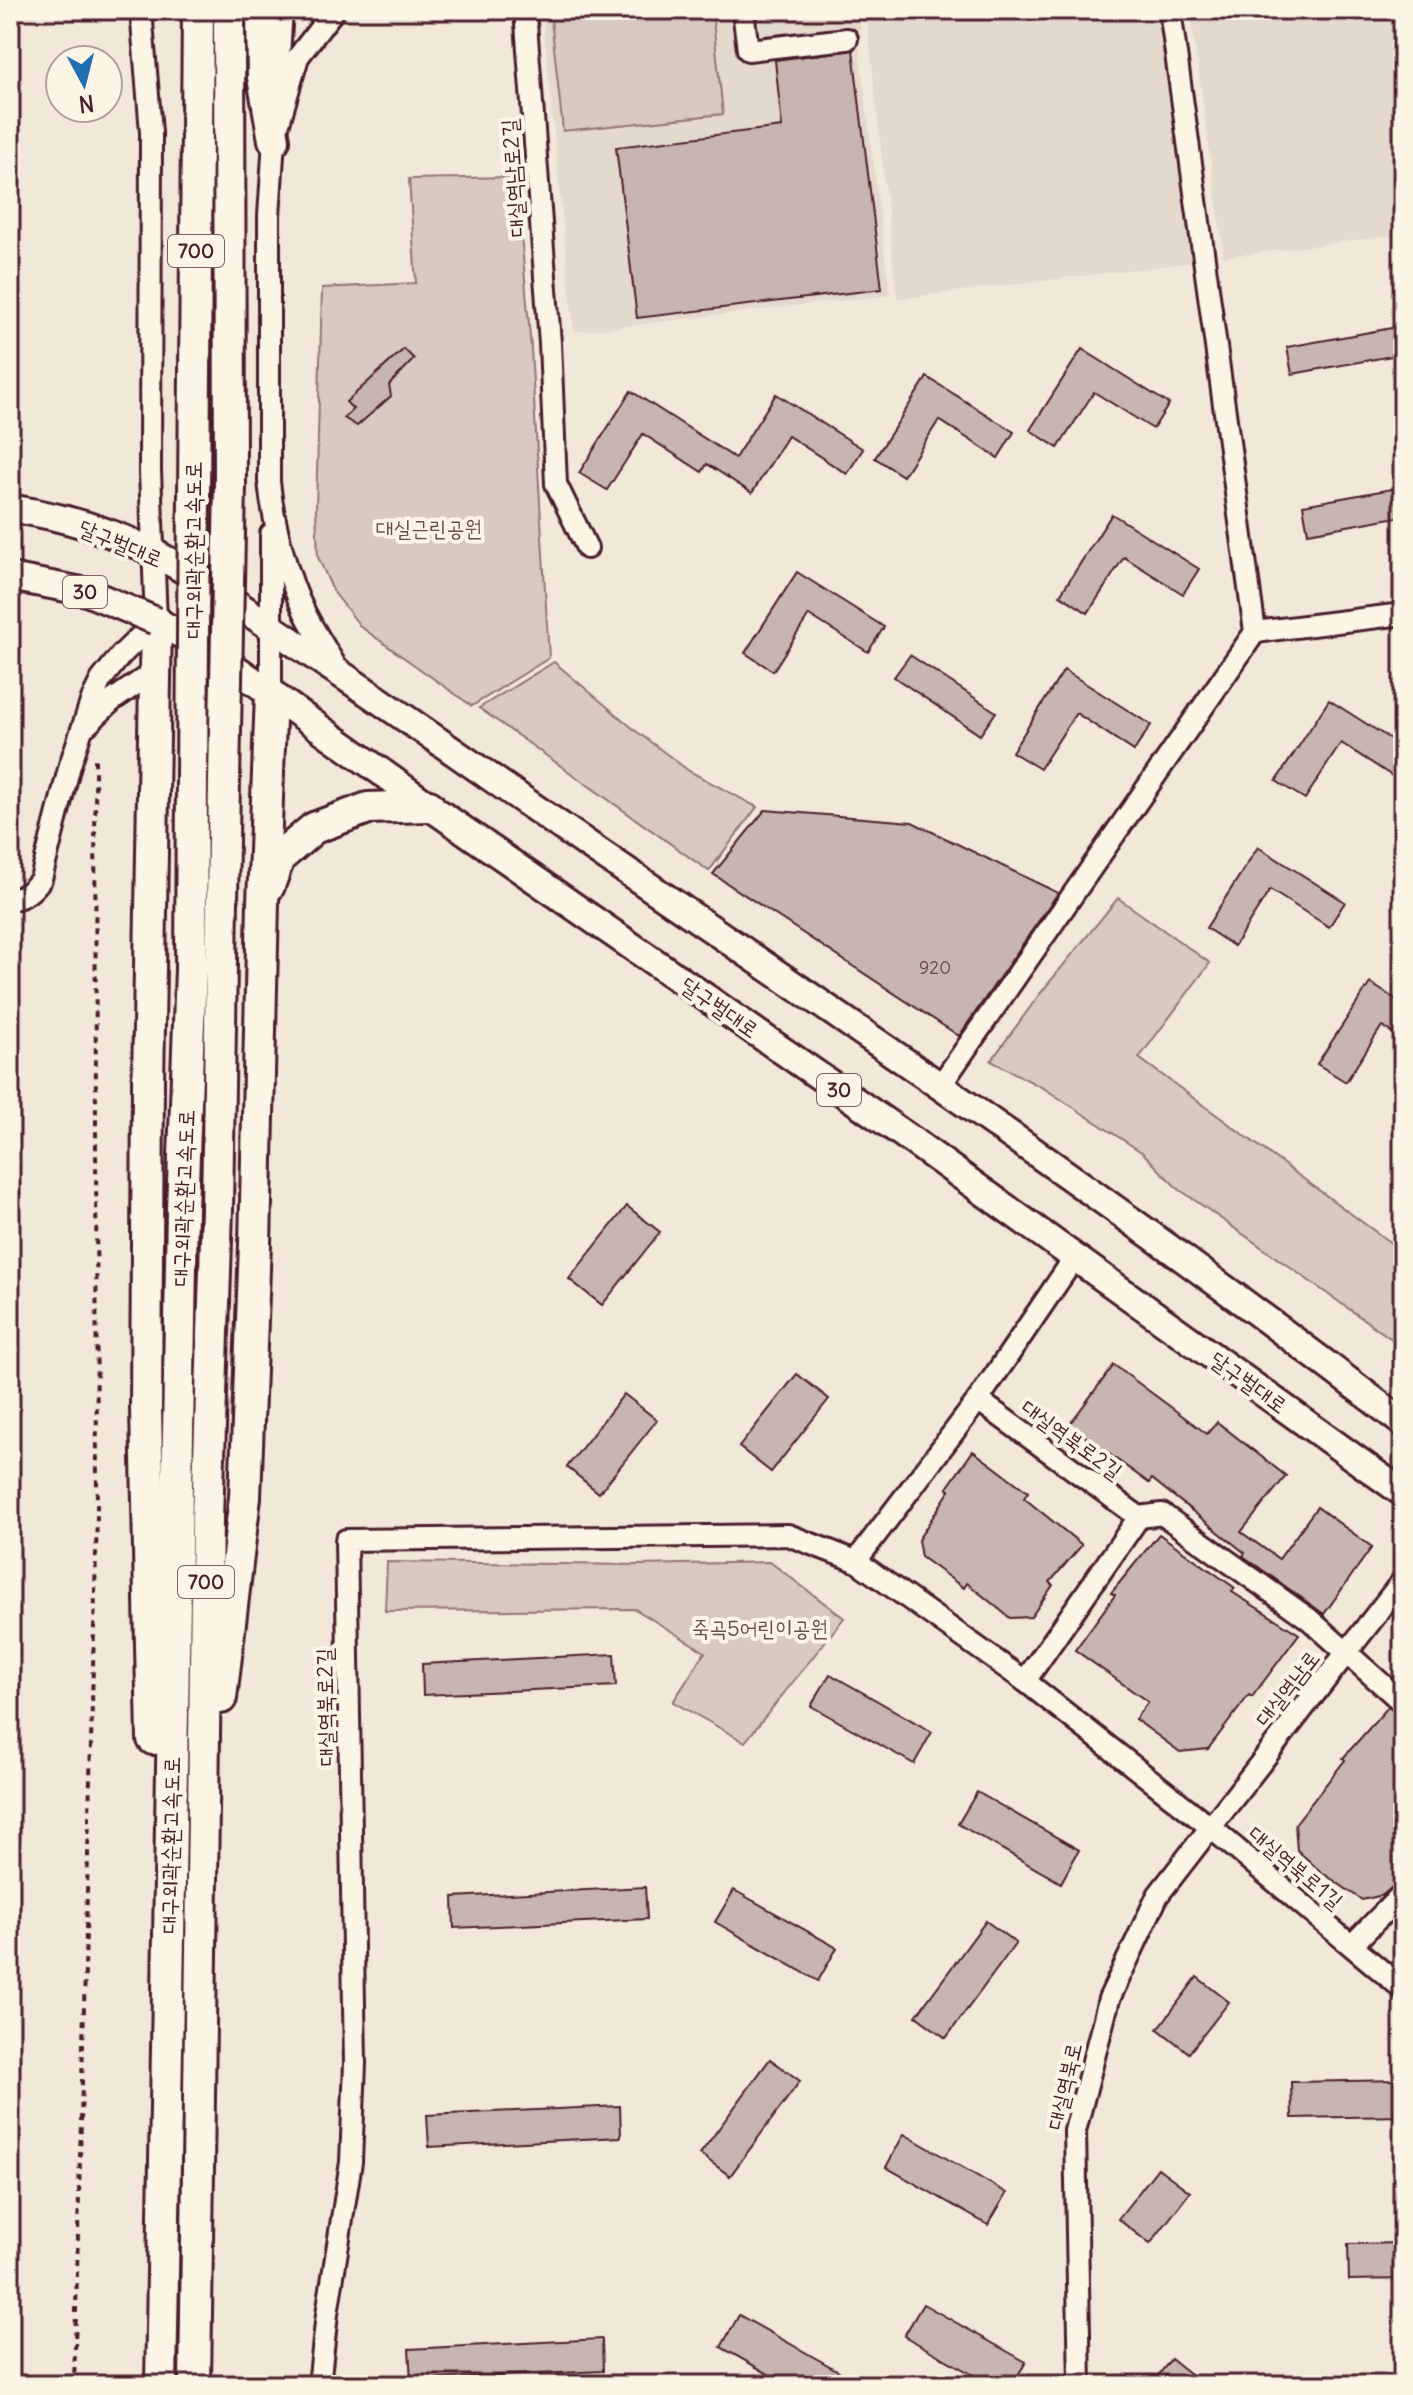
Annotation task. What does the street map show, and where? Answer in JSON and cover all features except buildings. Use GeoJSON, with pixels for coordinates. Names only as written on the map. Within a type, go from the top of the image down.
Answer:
{"type":"FeatureCollection","features":[{"type":"Feature","properties":{"kind":"highway","name":"대구외곽순환고속도로"},"geometry":{"type":"LineString","coordinates":[[161,2385],[182,1209],[191,970],[198,10]]}},
{"type":"Feature","properties":{"kind":"highway","name":"대구외곽순환고속도로"},"geometry":{"type":"LineString","coordinates":[[195,2385],[207,1519],[217,1209],[230,485],[229,10]]}},
{"type":"Feature","properties":{"kind":"highway"},"geometry":{"type":"LineString","coordinates":[[262,10],[263,77],[274,140]]}},
{"type":"Feature","properties":{"kind":"highway"},"geometry":{"type":"LineString","coordinates":[[156,621],[146,1408],[155,1789],[168,1957]]}},
{"type":"Feature","properties":{"kind":"highway"},"geometry":{"type":"LineString","coordinates":[[203,1831],[245,1497],[271,694]]}},
{"type":"Feature","properties":{"kind":"highway"},"geometry":{"type":"LineString","coordinates":[[263,903],[279,858],[314,828],[368,808],[429,806]]}},
{"type":"Feature","properties":{"kind":"main road","name":"달구벌대로"},"geometry":{"type":"LineString","coordinates":[[10,508],[87,527],[152,552],[272,628],[940,1086],[1318,1357],[1403,1423]]}},
{"type":"Feature","properties":{"kind":"main road","name":"달구벌대로"},"geometry":{"type":"LineString","coordinates":[[10,577],[87,592],[156,621],[210,650],[429,806],[903,1134],[1403,1493]]}},
{"type":"Feature","properties":{"kind":"street"},"geometry":{"type":"LineString","coordinates":[[10,900],[32,892],[41,879],[79,734],[101,680],[121,655],[156,621],[150,471],[151,132],[141,10]]}},
{"type":"Feature","properties":{"kind":"street"},"geometry":{"type":"LineString","coordinates":[[271,694],[269,216],[282,10]]}},
{"type":"Feature","properties":{"kind":"street"},"geometry":{"type":"LineString","coordinates":[[274,140],[298,57],[334,10]]}},
{"type":"Feature","properties":{"kind":"street","name":"대실역남로2길"},"geometry":{"type":"LineString","coordinates":[[525,10],[550,343],[556,484],[587,548]]}},
{"type":"Feature","properties":{"kind":"street"},"geometry":{"type":"LineString","coordinates":[[743,10],[748,50],[847,39]]}},
{"type":"Feature","properties":{"kind":"street"},"geometry":{"type":"LineString","coordinates":[[940,1086],[1255,632],[1170,10]]}},
{"type":"Feature","properties":{"kind":"street"},"geometry":{"type":"LineString","coordinates":[[271,505],[303,610],[340,673]]}},
{"type":"Feature","properties":{"kind":"street"},"geometry":{"type":"LineString","coordinates":[[1255,632],[1403,614]]}},
{"type":"Feature","properties":{"kind":"street"},"geometry":{"type":"LineString","coordinates":[[79,734],[95,715],[129,687],[155,671]]}},
{"type":"Feature","properties":{"kind":"street"},"geometry":{"type":"LineString","coordinates":[[856,1561],[978,1400],[1075,1257]]}},
{"type":"Feature","properties":{"kind":"street","name":"대실역북로2길"},"geometry":{"type":"LineString","coordinates":[[978,1400],[1139,1517]]}},
{"type":"Feature","properties":{"kind":"street"},"geometry":{"type":"LineString","coordinates":[[1025,1681],[1139,1517],[1162,1514],[1309,1619],[1395,1696]]}},
{"type":"Feature","properties":{"kind":"street","name":"대실역북로2길"},"geometry":{"type":"LineString","coordinates":[[319,2385],[351,2162],[355,2063],[346,1540],[788,1535],[856,1561],[1025,1681],[1209,1826]]}},
{"type":"Feature","properties":{"kind":"street","name":"대실역남로"},"geometry":{"type":"LineString","coordinates":[[1209,1826],[1403,1580]]}},
{"type":"Feature","properties":{"kind":"street","name":"대실역북로1길"},"geometry":{"type":"LineString","coordinates":[[1209,1826],[1403,1989]]}},
{"type":"Feature","properties":{"kind":"street","name":"대실역북로"},"geometry":{"type":"LineString","coordinates":[[1080,2385],[1075,2131],[1109,1999],[1158,1895],[1209,1826]]}},
{"type":"Feature","properties":{"kind":"street"},"geometry":{"type":"LineString","coordinates":[[1352,1945],[1403,1893]]}},
{"type":"Feature","properties":{"kind":"path"},"geometry":{"type":"LineString","coordinates":[[74,2385],[97,1515],[95,715]]}},
{"type":"Feature","properties":{"kind":"shaded area"},"geometry":{"type":"Polygon","coordinates":[[[542,10],[731,10],[737,54],[858,40],[890,295],[574,332],[542,10]]]}},
{"type":"Feature","properties":{"kind":"shaded area"},"geometry":{"type":"Polygon","coordinates":[[[751,10],[858,10],[861,32],[756,45],[751,10]]]}},
{"type":"Feature","properties":{"kind":"shaded area"},"geometry":{"type":"Polygon","coordinates":[[[866,10],[1159,10],[1194,262],[897,299],[866,10]]]}},
{"type":"Feature","properties":{"kind":"shaded area"},"geometry":{"type":"Polygon","coordinates":[[[1190,10],[1403,10],[1403,234],[1224,257],[1190,10]]]}},
{"type":"Feature","properties":{"kind":"green space"},"geometry":{"type":"Polygon","coordinates":[[[550,10],[712,10],[723,114],[563,131],[550,10]]]}},
{"type":"Feature","properties":{"kind":"green space","name":"대실근린공원"},"geometry":{"type":"Polygon","coordinates":[[[516,177],[531,348],[549,658],[472,706],[361,627],[333,591],[318,557],[316,510],[322,288],[416,283],[409,179],[516,177]]]}},
{"type":"Feature","properties":{"kind":"green space"},"geometry":{"type":"Polygon","coordinates":[[[554,662],[689,771],[757,807],[709,871],[479,708],[554,662]]]}},
{"type":"Feature","properties":{"kind":"green space"},"geometry":{"type":"Polygon","coordinates":[[[1118,898],[1210,963],[1139,1058],[1403,1252],[1403,1347],[1176,1187],[1143,1153],[1045,1089],[991,1061],[1039,995],[1118,898]]]}},
{"type":"Feature","properties":{"kind":"green space"},"geometry":{"type":"Polygon","coordinates":[[[10,1245],[15,1479],[10,1479],[10,1245]]]}},
{"type":"Feature","properties":{"kind":"green space","name":"죽곡5어린이공원"},"geometry":{"type":"Polygon","coordinates":[[[387,1562],[638,1565],[770,1562],[844,1618],[745,1742],[673,1702],[705,1652],[635,1609],[385,1611],[387,1562]]]}}]}
